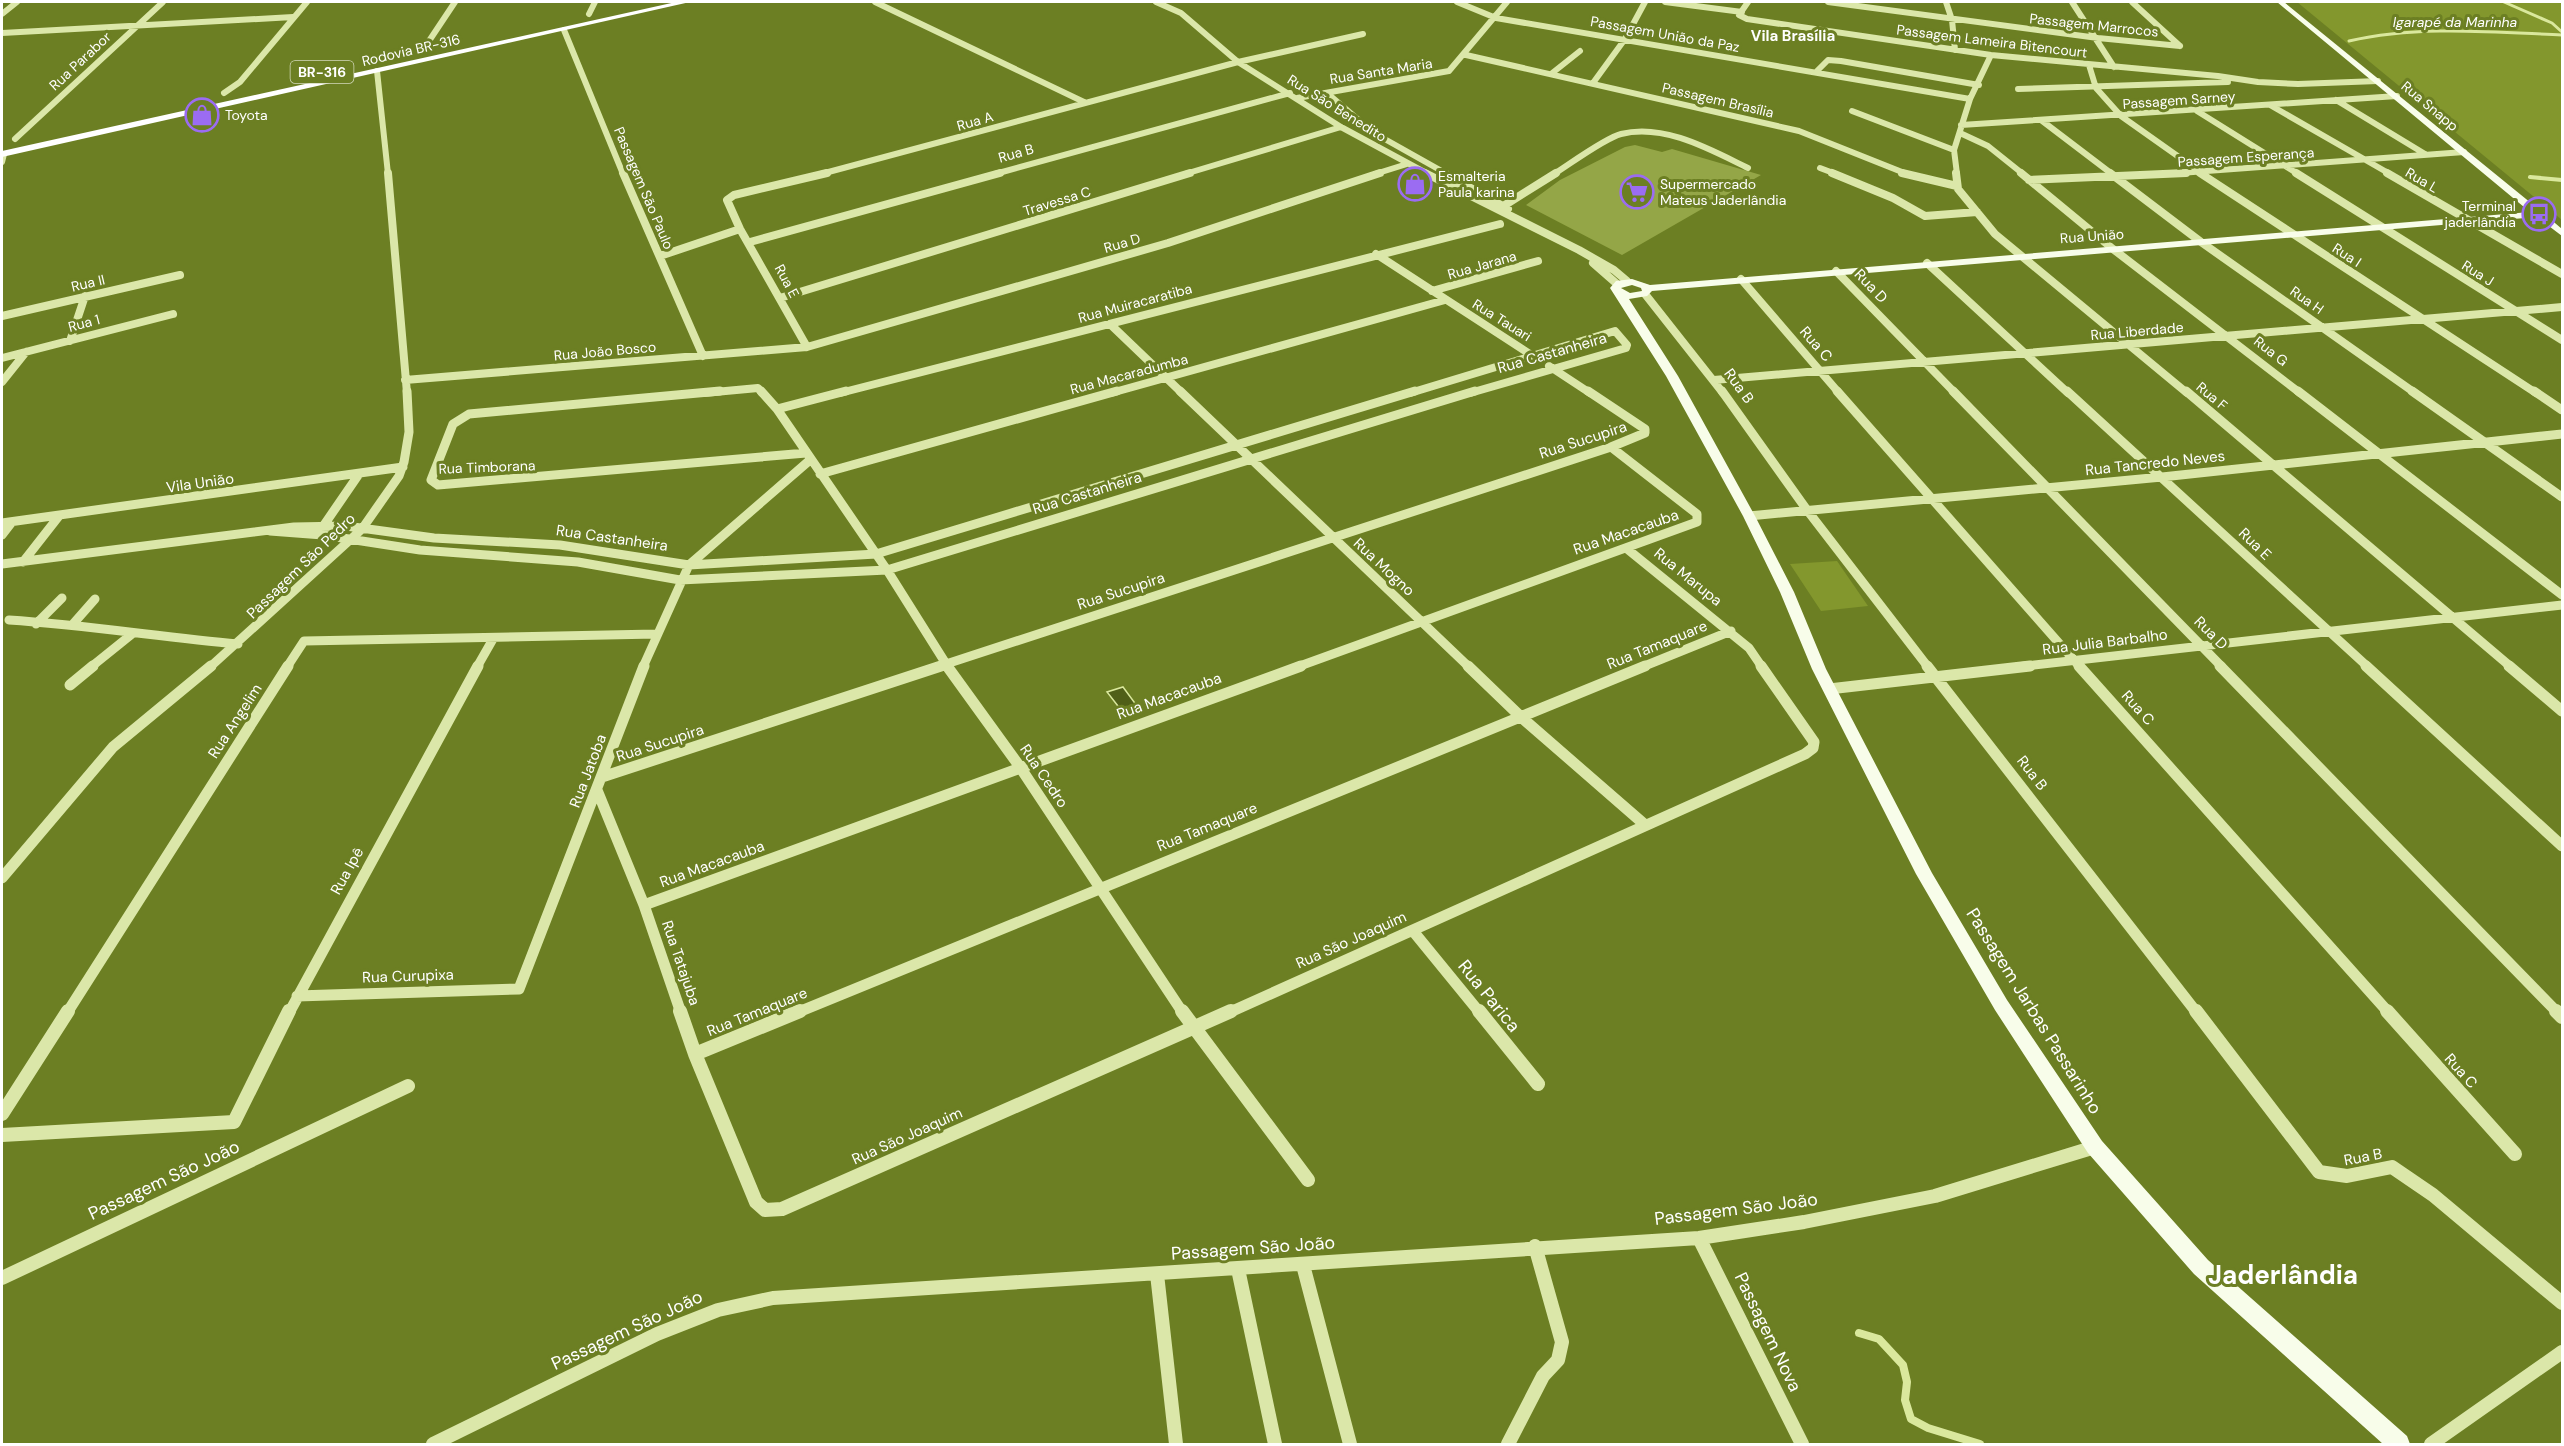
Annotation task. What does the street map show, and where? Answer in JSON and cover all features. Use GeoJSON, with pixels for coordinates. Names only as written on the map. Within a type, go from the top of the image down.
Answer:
{"type":"FeatureCollection","features":[{"type":"Feature","properties":{"kind":"highway","name":"Rodovia BR-316"},"geometry":{"type":"LineString","coordinates":[[143,111],[224,93],[242,86],[423,50],[643,2]]}},
{"type":"Feature","properties":{"kind":"highway","name":"Rodovia BR-316"},"geometry":{"type":"LineString","coordinates":[[2,157],[50,144],[686,2]]}},
{"type":"Feature","properties":{"kind":"highway"},"geometry":{"type":"LineString","coordinates":[[280,93],[286,84],[363,67],[394,56]]}},
{"type":"Feature","properties":{"kind":"highway"},"geometry":{"type":"LineString","coordinates":[[50,144],[93,131],[227,101],[242,86]]}},
{"type":"Feature","properties":{"kind":"highway"},"geometry":{"type":"LineString","coordinates":[[2,142],[38,134]]}},
{"type":"Feature","properties":{"kind":"main road","name":"Rua Snapp"},"geometry":{"type":"LineString","coordinates":[[2280,2],[2562,232]]}},
{"type":"Feature","properties":{"kind":"main road","name":"Rua União"},"geometry":{"type":"LineString","coordinates":[[1646,291],[1741,279],[2539,214]]}},
{"type":"Feature","properties":{"kind":"main road"},"geometry":{"type":"LineString","coordinates":[[1646,291],[1638,282],[1622,286],[1630,313],[1672,376],[1749,516]]}},
{"type":"Feature","properties":{"kind":"main road","name":"Passagem Jarbas Passarinho"},"geometry":{"type":"LineString","coordinates":[[1749,516],[1787,592],[1829,689],[1924,874],[2001,1005],[2095,1147],[2201,1267],[2399,1444]]}},
{"type":"Feature","properties":{"kind":"street"},"geometry":{"type":"LineString","coordinates":[[2,14],[17,2]]}},
{"type":"Feature","properties":{"kind":"street","name":"Rua Parabor"},"geometry":{"type":"LineString","coordinates":[[15,139],[163,2]]}},
{"type":"Feature","properties":{"kind":"street"},"geometry":{"type":"LineString","coordinates":[[242,86],[293,17],[308,2]]}},
{"type":"Feature","properties":{"kind":"street"},"geometry":{"type":"LineString","coordinates":[[423,50],[455,2]]}},
{"type":"Feature","properties":{"kind":"street"},"geometry":{"type":"LineString","coordinates":[[589,14],[595,2]]}},
{"type":"Feature","properties":{"kind":"street"},"geometry":{"type":"LineString","coordinates":[[874,2],[1084,102]]}},
{"type":"Feature","properties":{"kind":"street","name":"Rua São Benedito"},"geometry":{"type":"LineString","coordinates":[[1155,2],[1181,13],[1238,62],[1341,127],[1407,164],[1579,250],[1622,286]]}},
{"type":"Feature","properties":{"kind":"street","name":"Passagem União da Paz"},"geometry":{"type":"LineString","coordinates":[[1457,2],[1496,18],[1971,99]]}},
{"type":"Feature","properties":{"kind":"street","name":"Rua Santa Maria"},"geometry":{"type":"LineString","coordinates":[[1297,98],[1449,71],[1466,55],[1476,38],[1496,18],[1507,2]]}},
{"type":"Feature","properties":{"kind":"street"},"geometry":{"type":"LineString","coordinates":[[1593,83],[1625,39],[1645,2]]}},
{"type":"Feature","properties":{"kind":"street","name":"Passagem Lameira Bitencourt"},"geometry":{"type":"LineString","coordinates":[[1665,2],[1741,13],[1747,20],[1991,55],[2289,86],[2378,81]]}},
{"type":"Feature","properties":{"kind":"street"},"geometry":{"type":"LineString","coordinates":[[1741,13],[1748,2]]}},
{"type":"Feature","properties":{"kind":"street","name":"Passagem Marrocos"},"geometry":{"type":"LineString","coordinates":[[1828,2],[1940,16],[1952,20],[2180,46],[2132,2]]}},
{"type":"Feature","properties":{"kind":"street"},"geometry":{"type":"LineString","coordinates":[[1946,2],[1952,20],[1955,50]]}},
{"type":"Feature","properties":{"kind":"street"},"geometry":{"type":"LineString","coordinates":[[2072,2],[2098,38],[2114,67]]}},
{"type":"Feature","properties":{"kind":"street"},"geometry":{"type":"LineString","coordinates":[[2,33],[293,17]]}},
{"type":"Feature","properties":{"kind":"street","name":"Passagem São Paulo"},"geometry":{"type":"LineString","coordinates":[[564,30],[640,215],[660,256],[702,356]]}},
{"type":"Feature","properties":{"kind":"street","name":"Rua A"},"geometry":{"type":"LineString","coordinates":[[732,208],[727,200],[734,195],[882,160],[1084,102],[1238,62],[1363,34]]}},
{"type":"Feature","properties":{"kind":"street"},"geometry":{"type":"LineString","coordinates":[[1551,74],[1580,51]]}},
{"type":"Feature","properties":{"kind":"street","name":"Passagem Brasília"},"geometry":{"type":"LineString","coordinates":[[1466,55],[1799,130],[1896,171],[1927,181],[1958,186]]}},
{"type":"Feature","properties":{"kind":"street","name":"Rua F"},"geometry":{"type":"LineString","coordinates":[[1991,55],[1971,99],[1954,150],[1958,186],[1995,234],[2131,345],[2562,711]]}},
{"type":"Feature","properties":{"kind":"street"},"geometry":{"type":"LineString","coordinates":[[1816,72],[1828,60],[1841,61],[1979,85]]}},
{"type":"Feature","properties":{"kind":"street"},"geometry":{"type":"LineString","coordinates":[[2089,65],[2096,88]]}},
{"type":"Feature","properties":{"kind":"street","name":"Passagem São Pedro"},"geometry":{"type":"LineString","coordinates":[[2,878],[113,747],[238,644],[362,529],[403,467],[409,421],[399,278],[377,71]]}},
{"type":"Feature","properties":{"kind":"street","name":"Passagem Lameira Bitencourt"},"geometry":{"type":"LineString","coordinates":[[2018,89],[2244,81]]}},
{"type":"Feature","properties":{"kind":"street","name":"Rua I"},"geometry":{"type":"LineString","coordinates":[[2096,88],[2121,116],[2199,172],[2562,410]]}},
{"type":"Feature","properties":{"kind":"street","name":"Rua B"},"geometry":{"type":"LineString","coordinates":[[750,242],[1290,93]]}},
{"type":"Feature","properties":{"kind":"street","name":"Rua São Benedito"},"geometry":{"type":"LineString","coordinates":[[1327,93],[1374,133],[1504,205],[1516,218]]}},
{"type":"Feature","properties":{"kind":"street","name":"Passagem Sarney"},"geometry":{"type":"LineString","coordinates":[[1961,129],[2041,120],[2397,96]]}},
{"type":"Feature","properties":{"kind":"street"},"geometry":{"type":"LineString","coordinates":[[2336,100],[2426,154]]}},
{"type":"Feature","properties":{"kind":"street","name":"Rua L"},"geometry":{"type":"LineString","coordinates":[[2270,105],[2562,274]]}},
{"type":"Feature","properties":{"kind":"street"},"geometry":{"type":"LineString","coordinates":[[1852,111],[1954,150]]}},
{"type":"Feature","properties":{"kind":"street"},"geometry":{"type":"LineString","coordinates":[[2197,111],[2381,227]]}},
{"type":"Feature","properties":{"kind":"street","name":"Rua H"},"geometry":{"type":"LineString","coordinates":[[2041,120],[2201,242],[2562,497]]}},
{"type":"Feature","properties":{"kind":"street","name":"Travessa C"},"geometry":{"type":"LineString","coordinates":[[780,298],[1341,127]]}},
{"type":"Feature","properties":{"kind":"street","name":"Rua G"},"geometry":{"type":"LineString","coordinates":[[1961,129],[1988,146],[2113,249],[2382,454],[2562,595]]}},
{"type":"Feature","properties":{"kind":"street"},"geometry":{"type":"LineString","coordinates":[[1504,205],[1619,134],[1634,130],[1701,145],[1748,168]]}},
{"type":"Feature","properties":{"kind":"street","name":"Passagem Esperança"},"geometry":{"type":"LineString","coordinates":[[2029,180],[2119,178],[2464,152]]}},
{"type":"Feature","properties":{"kind":"street","name":"Rua D"},"geometry":{"type":"LineString","coordinates":[[807,347],[842,339],[1168,243],[1407,164]]}},
{"type":"Feature","properties":{"kind":"street"},"geometry":{"type":"LineString","coordinates":[[1820,168],[1893,198],[1925,216],[1977,212]]}},
{"type":"Feature","properties":{"kind":"street","name":"Rua E"},"geometry":{"type":"LineString","coordinates":[[732,208],[740,229],[750,242],[807,347]]}},
{"type":"Feature","properties":{"kind":"street","name":"Rua Muiracaratiba"},"geometry":{"type":"LineString","coordinates":[[777,408],[1500,224]]}},
{"type":"Feature","properties":{"kind":"street","name":"Rua J"},"geometry":{"type":"LineString","coordinates":[[2381,227],[2562,340]]}},
{"type":"Feature","properties":{"kind":"street"},"geometry":{"type":"LineString","coordinates":[[660,256],[740,229]]}},
{"type":"Feature","properties":{"kind":"street","name":"Rua Tauari"},"geometry":{"type":"LineString","coordinates":[[1376,254],[1645,429]]}},
{"type":"Feature","properties":{"kind":"street","name":"Rua Jarana"},"geometry":{"type":"LineString","coordinates":[[1432,291],[1538,261]]}},
{"type":"Feature","properties":{"kind":"street","name":"Rua E"},"geometry":{"type":"LineString","coordinates":[[1927,263],[2162,477],[2324,630],[2562,846]]}},
{"type":"Feature","properties":{"kind":"street","name":"Rua D"},"geometry":{"type":"LineString","coordinates":[[1836,271],[2562,1017]]}},
{"type":"Feature","properties":{"kind":"street","name":"Rua II"},"geometry":{"type":"LineString","coordinates":[[2,316],[180,275]]}},
{"type":"Feature","properties":{"kind":"street","name":"Rua C"},"geometry":{"type":"LineString","coordinates":[[1741,279],[1928,497],[2515,1154]]}},
{"type":"Feature","properties":{"kind":"street","name":"Rua B"},"geometry":{"type":"LineString","coordinates":[[1646,291],[1935,677],[2125,917],[2319,1172],[2339,1178],[2361,1176],[2392,1167],[2433,1195],[2562,1303]]}},
{"type":"Feature","properties":{"kind":"street"},"geometry":{"type":"LineString","coordinates":[[70,341],[85,296]]}},
{"type":"Feature","properties":{"kind":"street","name":"Rua Macaradumba"},"geometry":{"type":"LineString","coordinates":[[820,474],[1445,300]]}},
{"type":"Feature","properties":{"kind":"street","name":"Rua Liberdade"},"geometry":{"type":"LineString","coordinates":[[1714,380],[2562,307]]}},
{"type":"Feature","properties":{"kind":"street","name":"Rua 1"},"geometry":{"type":"LineString","coordinates":[[2,358],[173,314]]}},
{"type":"Feature","properties":{"kind":"street","name":"Rua Mogno"},"geometry":{"type":"LineString","coordinates":[[1110,324],[1249,460],[1521,717],[1644,824]]}},
{"type":"Feature","properties":{"kind":"street","name":"Rua Castanheira"},"geometry":{"type":"LineString","coordinates":[[1615,332],[1627,345],[1626,348],[1552,368],[887,570],[680,580],[578,562],[420,550],[270,531],[324,525],[434,538],[560,545],[688,565],[876,554],[1615,332]]}},
{"type":"Feature","properties":{"kind":"street","name":"Rua João Bosco"},"geometry":{"type":"LineString","coordinates":[[405,380],[807,347]]}},
{"type":"Feature","properties":{"kind":"street"},"geometry":{"type":"LineString","coordinates":[[2,382],[27,352]]}},
{"type":"Feature","properties":{"kind":"street","name":"Rua Cedro"},"geometry":{"type":"LineString","coordinates":[[758,388],[777,408],[887,570],[946,666],[1020,766],[1193,1027],[1308,1180]]}},
{"type":"Feature","properties":{"kind":"street","name":"Rua Timborana"},"geometry":{"type":"LineString","coordinates":[[758,388],[463,416],[453,424],[431,480],[438,484],[447,484],[808,456]]}},
{"type":"Feature","properties":{"kind":"street","name":"Rua Sucupira"},"geometry":{"type":"LineString","coordinates":[[599,783],[1330,537],[1642,437],[1645,429]]}},
{"type":"Feature","properties":{"kind":"street","name":"Rua Tancredo Neves"},"geometry":{"type":"LineString","coordinates":[[1749,516],[1928,497],[2162,477],[2562,434]]}},
{"type":"Feature","properties":{"kind":"street","name":"Rua Macacauba"},"geometry":{"type":"LineString","coordinates":[[644,905],[1020,766],[1697,522],[1697,514],[1611,447]]}},
{"type":"Feature","properties":{"kind":"street"},"geometry":{"type":"LineString","coordinates":[[688,565],[808,456]]}},
{"type":"Feature","properties":{"kind":"street","name":"Vila União"},"geometry":{"type":"LineString","coordinates":[[2,523],[403,467]]}},
{"type":"Feature","properties":{"kind":"street"},"geometry":{"type":"LineString","coordinates":[[324,525],[359,474]]}},
{"type":"Feature","properties":{"kind":"street"},"geometry":{"type":"LineString","coordinates":[[24,562],[59,516]]}},
{"type":"Feature","properties":{"kind":"street"},"geometry":{"type":"LineString","coordinates":[[2,535],[12,522]]}},
{"type":"Feature","properties":{"kind":"street"},"geometry":{"type":"LineString","coordinates":[[2,564],[270,531]]}},
{"type":"Feature","properties":{"kind":"street"},"geometry":{"type":"LineString","coordinates":[[420,550],[434,538]]}},
{"type":"Feature","properties":{"kind":"street","name":"Rua Marupa"},"geometry":{"type":"LineString","coordinates":[[1626,548],[1731,631]]}},
{"type":"Feature","properties":{"kind":"street","name":"Rua Jatoba"},"geometry":{"type":"LineString","coordinates":[[519,989],[656,634],[688,565]]}},
{"type":"Feature","properties":{"kind":"street"},"geometry":{"type":"LineString","coordinates":[[36,624],[62,598]]}},
{"type":"Feature","properties":{"kind":"street"},"geometry":{"type":"LineString","coordinates":[[73,624],[95,599]]}},
{"type":"Feature","properties":{"kind":"street","name":"Rua Julia Barbalho"},"geometry":{"type":"LineString","coordinates":[[1829,689],[2324,630],[2562,605]]}},
{"type":"Feature","properties":{"kind":"street"},"geometry":{"type":"LineString","coordinates":[[9,621],[73,624],[207,644],[238,644]]}},
{"type":"Feature","properties":{"kind":"street","name":"Rua Tamaquare"},"geometry":{"type":"LineString","coordinates":[[695,1054],[1100,886],[1731,631]]}},
{"type":"Feature","properties":{"kind":"street","name":"Rua São Joaquim"},"geometry":{"type":"LineString","coordinates":[[765,1210],[782,1209],[1413,931],[1644,824],[1805,754],[1813,748],[1814,742],[1749,648],[1731,631]]}},
{"type":"Feature","properties":{"kind":"street"},"geometry":{"type":"LineString","coordinates":[[70,685],[132,634]]}},
{"type":"Feature","properties":{"kind":"street","name":"Rua Angelim"},"geometry":{"type":"LineString","coordinates":[[2,1114],[304,641],[656,634]]}},
{"type":"Feature","properties":{"kind":"street","name":"Rua Ipê"},"geometry":{"type":"LineString","coordinates":[[2,1135],[234,1122],[297,996],[492,639]]}},
{"type":"Feature","properties":{"kind":"street","name":"Rua Tatajuba"},"geometry":{"type":"LineString","coordinates":[[599,783],[695,1054],[756,1202],[765,1210]]}},
{"type":"Feature","properties":{"kind":"street","name":"Rua Parica"},"geometry":{"type":"LineString","coordinates":[[1413,931],[1538,1084]]}},
{"type":"Feature","properties":{"kind":"street","name":"Rua Curupixa"},"geometry":{"type":"LineString","coordinates":[[297,996],[519,989]]}},
{"type":"Feature","properties":{"kind":"street","name":"Passagem São João"},"geometry":{"type":"LineString","coordinates":[[2,1278],[408,1086]]}},
{"type":"Feature","properties":{"kind":"street","name":"Passagem São João"},"geometry":{"type":"LineString","coordinates":[[434,1444],[657,1334],[718,1310],[773,1298],[1303,1265],[1535,1246],[1699,1238],[1804,1222],[1935,1196],[2095,1147]]}},
{"type":"Feature","properties":{"kind":"street","name":"Passagem Nova"},"geometry":{"type":"LineString","coordinates":[[1699,1238],[1802,1444]]}},
{"type":"Feature","properties":{"kind":"street"},"geometry":{"type":"LineString","coordinates":[[1508,1444],[1543,1376],[1558,1359],[1562,1342],[1535,1246]]}},
{"type":"Feature","properties":{"kind":"street"},"geometry":{"type":"LineString","coordinates":[[1303,1265],[1350,1444]]}},
{"type":"Feature","properties":{"kind":"street"},"geometry":{"type":"LineString","coordinates":[[1238,1269],[1275,1444]]}},
{"type":"Feature","properties":{"kind":"street"},"geometry":{"type":"LineString","coordinates":[[1157,1274],[1176,1444]]}},
{"type":"Feature","properties":{"kind":"street"},"geometry":{"type":"LineString","coordinates":[[2431,1444],[2562,1352]]}},
{"type":"Feature","properties":{"kind":"shaded area"},"geometry":{"type":"Polygon","coordinates":[[[2297,2],[2562,2],[2562,220],[2297,2]]]}},
{"type":"Feature","properties":{"kind":"shaded area"},"geometry":{"type":"Polygon","coordinates":[[[1837,561],[1868,606],[1821,611],[1790,564],[1837,561]]]}},
{"type":"Feature","properties":{"kind":"shaded area"},"geometry":{"type":"Polygon","coordinates":[[[1123,687],[1140,710],[1125,715],[1107,692],[1123,687]]]}},
{"type":"Feature","properties":{"kind":"building","name":"Supermercado Mateus Jaderlândia"},"geometry":{"type":"Polygon","coordinates":[[[1635,145],[1662,152],[1672,149],[1761,175],[1622,255],[1526,205],[1560,180],[1625,147],[1635,145]]]}},
{"type":"Feature","properties":{"kind":"waterway"},"geometry":{"type":"LineString","coordinates":[[2504,2],[2552,23],[2562,32]]}},
{"type":"Feature","properties":{"kind":"waterway","name":"Igarapé da Marinha"},"geometry":{"type":"LineString","coordinates":[[2349,41],[2428,31],[2562,35]]}},
{"type":"Feature","properties":{"kind":"waterway"},"geometry":{"type":"LineString","coordinates":[[2530,177],[2562,180]]}},
{"type":"Feature","properties":{"kind":"waterway"},"geometry":{"type":"LineString","coordinates":[[1859,1333],[1879,1339],[1903,1365],[1907,1382],[1905,1400],[1911,1419],[1928,1428],[1980,1444]]}},
{"type":"Feature","properties":{"kind":"place","name":"Toyota"},"geometry":{"type":"Point","coordinates":[202,115]}},
{"type":"Feature","properties":{"kind":"place","name":"Esmalteria Paula karina"},"geometry":{"type":"Point","coordinates":[1415,184]}},
{"type":"Feature","properties":{"kind":"place","name":"Supermercado Mateus Jaderlândia"},"geometry":{"type":"Point","coordinates":[1637,192]}},
{"type":"Feature","properties":{"kind":"place","name":"Terminal jaderlândia"},"geometry":{"type":"Point","coordinates":[2539,214]}},
{"type":"Feature","properties":{"kind":"district","name":"Vila Brasília"},"geometry":{"type":"Point","coordinates":[1793,36]}},
{"type":"Feature","properties":{"kind":"district","name":"Jaderlândia"},"geometry":{"type":"Point","coordinates":[2283,1275]}}]}
